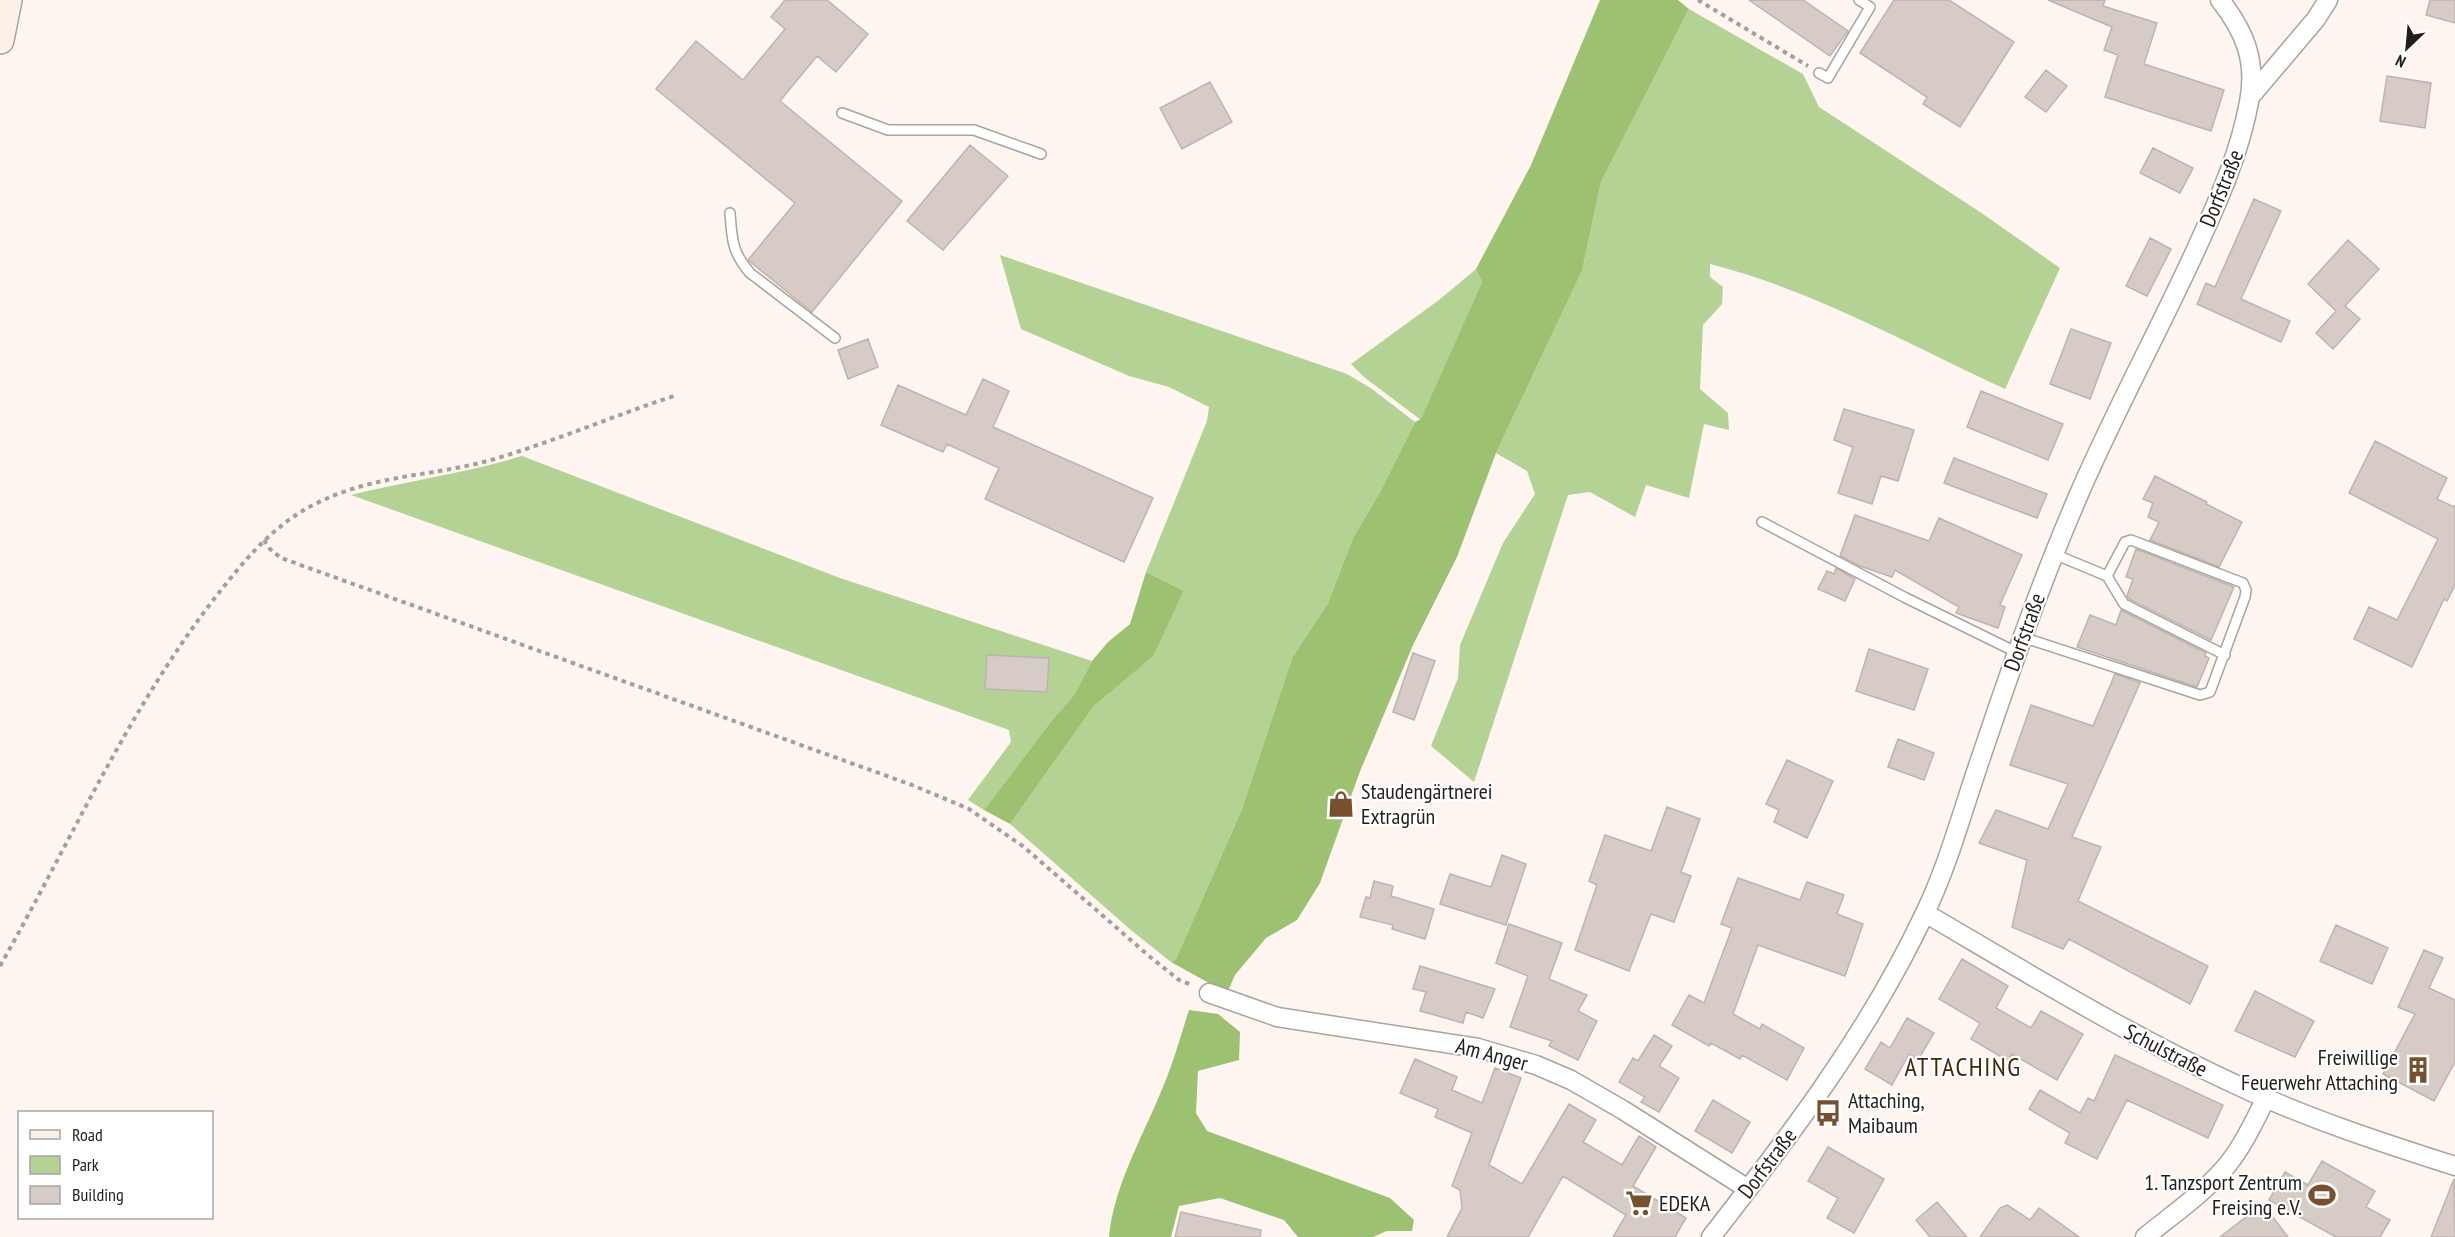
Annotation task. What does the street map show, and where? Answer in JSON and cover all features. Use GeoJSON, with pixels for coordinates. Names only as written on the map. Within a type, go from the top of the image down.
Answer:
{"type":"FeatureCollection","features":[{"type":"Feature","properties":{"kind":"main road"},"geometry":{"type":"LineString","coordinates":[[0,40],[8,0]]}},
{"type":"Feature","properties":{"kind":"street","name":"Dorfstraße"},"geometry":{"type":"LineString","coordinates":[[1711,1237],[1789,1135],[1862,1028],[1925,914],[2019,645],[2054,554],[2093,464],[2167,314],[2207,225],[2243,132],[2250,97],[2250,61],[2245,38],[2237,22],[2220,0]]}},
{"type":"Feature","properties":{"kind":"street"},"geometry":{"type":"LineString","coordinates":[[2250,97],[2316,20],[2328,0]]}},
{"type":"Feature","properties":{"kind":"street","name":"Schulstraße"},"geometry":{"type":"LineString","coordinates":[[1925,914],[2110,1022],[2266,1098],[2405,1150],[2455,1166]]}},
{"type":"Feature","properties":{"kind":"street","name":"Am Anger"},"geometry":{"type":"LineString","coordinates":[[1209,993],[1277,1017],[1449,1042],[1536,1065],[1571,1080],[1623,1110],[1748,1189]]}},
{"type":"Feature","properties":{"kind":"street"},"geometry":{"type":"LineString","coordinates":[[2145,1237],[2182,1209],[2224,1169],[2266,1098]]}},
{"type":"Feature","properties":{"kind":"lane"},"geometry":{"type":"LineString","coordinates":[[1819,73],[1828,78],[1870,8],[1859,0]]}},
{"type":"Feature","properties":{"kind":"lane"},"geometry":{"type":"LineString","coordinates":[[842,113],[888,130],[974,130],[1041,153]]}},
{"type":"Feature","properties":{"kind":"lane"},"geometry":{"type":"LineString","coordinates":[[730,213],[733,246],[739,260],[750,273],[835,338]]}},
{"type":"Feature","properties":{"kind":"lane"},"geometry":{"type":"LineString","coordinates":[[1762,522],[1906,598],[2019,645],[2200,695],[2210,692],[2245,597],[2246,590],[2243,583],[2131,540],[2125,543],[2107,576]]}},
{"type":"Feature","properties":{"kind":"lane"},"geometry":{"type":"LineString","coordinates":[[2054,554],[2107,576],[2124,603],[2225,655]]}},
{"type":"Feature","properties":{"kind":"path"},"geometry":{"type":"LineString","coordinates":[[1698,0],[1819,73]]}},
{"type":"Feature","properties":{"kind":"path"},"geometry":{"type":"LineString","coordinates":[[0,966],[97,782],[175,653],[206,610],[264,540],[312,505],[372,482],[490,460],[675,396]]}},
{"type":"Feature","properties":{"kind":"path"},"geometry":{"type":"LineString","coordinates":[[264,540],[270,549],[281,558],[912,785],[969,809],[1032,854],[1179,980],[1209,993]]}},
{"type":"Feature","properties":{"kind":"green space"},"geometry":{"type":"Polygon","coordinates":[[[1600,0],[1678,0],[1689,9],[1601,182],[1582,271],[1496,453],[1457,557],[1413,645],[1359,774],[1320,883],[1297,920],[1266,938],[1235,975],[1227,993],[1171,962],[1176,959],[1242,809],[1292,658],[1328,603],[1353,538],[1379,494],[1415,422],[1421,419],[1482,282],[1476,269],[1531,165],[1600,0]]]}},
{"type":"Feature","properties":{"kind":"green space"},"geometry":{"type":"Polygon","coordinates":[[[1689,9],[1803,74],[1819,107],[1980,212],[2060,268],[2005,389],[1823,303],[1748,275],[1710,264],[1710,277],[1723,287],[1722,304],[1703,325],[1700,389],[1728,413],[1729,430],[1704,424],[1689,498],[1646,485],[1635,517],[1590,492],[1568,495],[1474,782],[1431,746],[1458,678],[1460,645],[1503,543],[1535,494],[1527,471],[1496,453],[1582,271],[1601,182],[1689,9]]]}},
{"type":"Feature","properties":{"kind":"green space"},"geometry":{"type":"Polygon","coordinates":[[[1000,255],[1347,374],[1372,389],[1415,422],[1379,494],[1353,538],[1328,603],[1292,658],[1242,809],[1176,959],[1171,962],[1132,931],[1010,824],[1094,706],[1153,655],[1184,591],[1146,572],[1207,421],[1209,407],[1169,387],[1129,376],[1021,329],[1000,255]]]}},
{"type":"Feature","properties":{"kind":"green space"},"geometry":{"type":"Polygon","coordinates":[[[1476,269],[1482,282],[1421,420],[1364,377],[1351,364],[1439,300],[1476,269]]]}},
{"type":"Feature","properties":{"kind":"green space"},"geometry":{"type":"Polygon","coordinates":[[[522,456],[840,578],[1092,661],[1074,695],[1049,724],[984,810],[968,800],[1011,742],[1009,730],[351,495],[522,456]],[[987,655],[985,689],[1047,692],[1049,658],[987,655]]]}},
{"type":"Feature","properties":{"kind":"green space"},"geometry":{"type":"Polygon","coordinates":[[[1146,572],[1184,591],[1153,656],[1094,706],[1010,824],[984,810],[1049,724],[1074,695],[1092,661],[1108,642],[1130,624],[1146,572]]]}},
{"type":"Feature","properties":{"kind":"green space"},"geometry":{"type":"Polygon","coordinates":[[[1189,1010],[1218,1014],[1240,1032],[1239,1060],[1198,1071],[1196,1113],[1207,1131],[1390,1198],[1414,1220],[1412,1231],[1387,1231],[1373,1237],[1298,1237],[1284,1220],[1220,1198],[1179,1206],[1171,1237],[1109,1237],[1122,1181],[1164,1084],[1189,1010]]]}},
{"type":"Feature","properties":{"kind":"building"},"geometry":{"type":"Polygon","coordinates":[[[785,0],[827,0],[868,34],[836,72],[817,56],[780,101],[902,201],[812,312],[748,260],[795,203],[656,89],[696,41],[743,80],[785,29],[771,17],[785,0]]]}},
{"type":"Feature","properties":{"kind":"building"},"geometry":{"type":"Polygon","coordinates":[[[1749,0],[1803,0],[1848,31],[1830,56],[1749,0]]]}},
{"type":"Feature","properties":{"kind":"building"},"geometry":{"type":"Polygon","coordinates":[[[1894,0],[1949,0],[2014,42],[1960,127],[1923,104],[1927,97],[1860,53],[1894,0]]]}},
{"type":"Feature","properties":{"kind":"building"},"geometry":{"type":"Polygon","coordinates":[[[2048,0],[2105,0],[2103,6],[2157,23],[2144,64],[2224,90],[2211,131],[2105,97],[2118,55],[2104,50],[2112,27],[2048,0]]]}},
{"type":"Feature","properties":{"kind":"building"},"geometry":{"type":"Polygon","coordinates":[[[2430,0],[2455,0],[2455,23],[2426,15],[2430,0]]]}},
{"type":"Feature","properties":{"kind":"building"},"geometry":{"type":"Polygon","coordinates":[[[2046,70],[2067,86],[2046,112],[2025,97],[2046,70]]]}},
{"type":"Feature","properties":{"kind":"building"},"geometry":{"type":"Polygon","coordinates":[[[2387,76],[2431,83],[2425,128],[2380,121],[2387,76]]]}},
{"type":"Feature","properties":{"kind":"building"},"geometry":{"type":"Polygon","coordinates":[[[1210,82],[1232,122],[1182,149],[1160,108],[1210,82]]]}},
{"type":"Feature","properties":{"kind":"building"},"geometry":{"type":"Polygon","coordinates":[[[970,145],[1008,176],[943,250],[907,221],[970,145]]]}},
{"type":"Feature","properties":{"kind":"building"},"geometry":{"type":"Polygon","coordinates":[[[2153,148],[2193,168],[2180,193],[2140,173],[2153,148]]]}},
{"type":"Feature","properties":{"kind":"building"},"geometry":{"type":"Polygon","coordinates":[[[2254,199],[2281,211],[2241,299],[2290,321],[2281,342],[2197,304],[2206,283],[2215,287],[2254,199]]]}},
{"type":"Feature","properties":{"kind":"building"},"geometry":{"type":"Polygon","coordinates":[[[2150,238],[2171,249],[2147,296],[2126,286],[2150,238]]]}},
{"type":"Feature","properties":{"kind":"building"},"geometry":{"type":"Polygon","coordinates":[[[2348,240],[2379,269],[2345,306],[2360,319],[2333,349],[2316,333],[2336,311],[2308,284],[2348,240]]]}},
{"type":"Feature","properties":{"kind":"building"},"geometry":{"type":"Polygon","coordinates":[[[2071,329],[2111,343],[2090,399],[2050,384],[2071,329]]]}},
{"type":"Feature","properties":{"kind":"building"},"geometry":{"type":"Polygon","coordinates":[[[868,339],[878,367],[848,379],[838,350],[868,339]]]}},
{"type":"Feature","properties":{"kind":"building"},"geometry":{"type":"Polygon","coordinates":[[[983,379],[1009,391],[993,427],[1153,498],[1124,562],[985,499],[999,468],[947,444],[943,452],[881,425],[898,385],[966,415],[983,379]]]}},
{"type":"Feature","properties":{"kind":"building"},"geometry":{"type":"Polygon","coordinates":[[[1981,391],[2063,424],[2048,460],[1967,427],[1981,391]]]}},
{"type":"Feature","properties":{"kind":"building"},"geometry":{"type":"Polygon","coordinates":[[[1844,409],[1914,430],[1898,481],[1881,476],[1872,504],[1838,493],[1853,447],[1834,440],[1844,409]]]}},
{"type":"Feature","properties":{"kind":"building"},"geometry":{"type":"Polygon","coordinates":[[[2375,441],[2447,478],[2437,499],[2454,507],[2455,505],[2455,585],[2447,601],[2444,599],[2412,667],[2354,639],[2369,607],[2397,620],[2438,539],[2349,493],[2375,441]]]}},
{"type":"Feature","properties":{"kind":"building"},"geometry":{"type":"Polygon","coordinates":[[[1954,458],[2047,494],[2037,518],[1944,483],[1954,458]]]}},
{"type":"Feature","properties":{"kind":"building"},"geometry":{"type":"Polygon","coordinates":[[[2155,476],[2242,522],[2219,567],[2150,540],[2159,522],[2148,517],[2153,503],[2143,499],[2155,476]]]}},
{"type":"Feature","properties":{"kind":"building"},"geometry":{"type":"Polygon","coordinates":[[[1855,515],[1929,541],[1939,518],[2022,555],[2000,605],[2005,607],[1998,628],[1956,613],[1959,607],[1895,570],[1892,577],[1840,556],[1855,515]]]}},
{"type":"Feature","properties":{"kind":"building"},"geometry":{"type":"Polygon","coordinates":[[[2136,549],[2234,587],[2211,640],[2129,599],[2127,596],[2133,579],[2126,577],[2136,549]]]}},
{"type":"Feature","properties":{"kind":"building"},"geometry":{"type":"Polygon","coordinates":[[[1836,568],[1855,579],[1845,601],[1818,589],[1827,571],[1834,574],[1836,568]]]}},
{"type":"Feature","properties":{"kind":"building"},"geometry":{"type":"Polygon","coordinates":[[[2121,610],[2206,653],[2205,656],[2209,658],[2197,687],[2077,647],[2090,615],[2116,625],[2121,610]]]}},
{"type":"Feature","properties":{"kind":"building"},"geometry":{"type":"Polygon","coordinates":[[[1869,649],[1928,669],[1914,710],[1856,691],[1869,649]]]}},
{"type":"Feature","properties":{"kind":"building"},"geometry":{"type":"Polygon","coordinates":[[[1413,653],[1435,661],[1414,720],[1393,712],[1413,653]]]}},
{"type":"Feature","properties":{"kind":"building"},"geometry":{"type":"Polygon","coordinates":[[[987,655],[1049,658],[1047,692],[985,689],[987,655]]]}},
{"type":"Feature","properties":{"kind":"building"},"geometry":{"type":"Polygon","coordinates":[[[2115,674],[2140,683],[2072,837],[2101,847],[2078,901],[2208,966],[2190,1004],[2069,939],[2063,949],[2012,927],[2027,860],[1979,843],[1996,810],[2048,829],[2068,784],[2010,765],[2031,705],[2093,726],[2115,674]]]}},
{"type":"Feature","properties":{"kind":"building"},"geometry":{"type":"Polygon","coordinates":[[[1898,739],[1934,753],[1924,780],[1888,767],[1898,739]]]}},
{"type":"Feature","properties":{"kind":"building"},"geometry":{"type":"Polygon","coordinates":[[[1787,760],[1833,781],[1807,838],[1774,822],[1779,810],[1766,804],[1787,760]]]}},
{"type":"Feature","properties":{"kind":"building"},"geometry":{"type":"Polygon","coordinates":[[[1667,807],[1700,819],[1681,872],[1691,876],[1674,922],[1651,914],[1629,971],[1575,950],[1597,885],[1589,881],[1605,835],[1651,851],[1667,807]]]}},
{"type":"Feature","properties":{"kind":"building"},"geometry":{"type":"Polygon","coordinates":[[[1502,855],[1526,864],[1506,925],[1440,904],[1450,874],[1491,887],[1502,855]]]}},
{"type":"Feature","properties":{"kind":"building"},"geometry":{"type":"Polygon","coordinates":[[[1738,878],[1800,900],[1807,882],[1844,895],[1837,914],[1863,924],[1845,976],[1758,945],[1733,1014],[1760,1029],[1762,1024],[1804,1048],[1787,1080],[1742,1055],[1740,1059],[1711,1043],[1709,1046],[1672,1025],[1689,995],[1704,1003],[1732,928],[1721,924],[1738,878]]]}},
{"type":"Feature","properties":{"kind":"building"},"geometry":{"type":"Polygon","coordinates":[[[1374,881],[1393,886],[1391,896],[1434,909],[1425,939],[1392,929],[1393,925],[1360,917],[1366,897],[1370,898],[1374,881]]]}},
{"type":"Feature","properties":{"kind":"building"},"geometry":{"type":"Polygon","coordinates":[[[1509,924],[1562,943],[1549,979],[1587,995],[1578,1011],[1597,1021],[1578,1060],[1549,1046],[1552,1041],[1510,1027],[1528,976],[1496,963],[1509,924]]]}},
{"type":"Feature","properties":{"kind":"building"},"geometry":{"type":"Polygon","coordinates":[[[2336,925],[2388,948],[2372,984],[2320,961],[2336,925]]]}},
{"type":"Feature","properties":{"kind":"building"},"geometry":{"type":"Polygon","coordinates":[[[2424,950],[2443,958],[2429,988],[2455,1000],[2455,1062],[2434,1101],[2383,1074],[2415,1014],[2398,1007],[2424,950]]]}},
{"type":"Feature","properties":{"kind":"building"},"geometry":{"type":"Polygon","coordinates":[[[1962,959],[2008,986],[1996,1008],[2031,1028],[2041,1011],[2083,1034],[2057,1080],[2012,1054],[2008,1061],[1971,1039],[1980,1023],[1939,999],[1962,959]]]}},
{"type":"Feature","properties":{"kind":"building"},"geometry":{"type":"Polygon","coordinates":[[[1420,966],[1495,989],[1483,1018],[1466,1012],[1463,1023],[1420,1011],[1426,992],[1413,989],[1420,966]]]}},
{"type":"Feature","properties":{"kind":"building"},"geometry":{"type":"Polygon","coordinates":[[[2255,991],[2314,1021],[2295,1057],[2235,1031],[2255,991]]]}},
{"type":"Feature","properties":{"kind":"building"},"geometry":{"type":"Polygon","coordinates":[[[1907,1018],[1934,1033],[1918,1060],[1909,1054],[1892,1085],[1865,1069],[1881,1042],[1890,1048],[1907,1018]]]}},
{"type":"Feature","properties":{"kind":"building"},"geometry":{"type":"Polygon","coordinates":[[[1654,1035],[1672,1046],[1659,1066],[1679,1078],[1659,1112],[1641,1102],[1645,1097],[1619,1082],[1633,1058],[1638,1061],[1654,1035]]]}},
{"type":"Feature","properties":{"kind":"building"},"geometry":{"type":"Polygon","coordinates":[[[2115,1055],[2223,1105],[2208,1138],[2127,1100],[2097,1159],[2065,1143],[2070,1133],[2029,1109],[2040,1090],[2080,1113],[2088,1098],[2094,1101],[2115,1055]]]}},
{"type":"Feature","properties":{"kind":"building"},"geometry":{"type":"Polygon","coordinates":[[[1415,1059],[1457,1077],[1452,1090],[1482,1103],[1495,1068],[1521,1078],[1489,1165],[1522,1184],[1569,1104],[1596,1120],[1583,1142],[1622,1165],[1639,1136],[1656,1147],[1633,1186],[1686,1218],[1675,1237],[1613,1237],[1626,1215],[1563,1176],[1528,1237],[1447,1237],[1462,1208],[1460,1190],[1452,1186],[1472,1133],[1435,1117],[1438,1109],[1400,1093],[1415,1059]]]}},
{"type":"Feature","properties":{"kind":"building"},"geometry":{"type":"Polygon","coordinates":[[[1713,1100],[1750,1122],[1732,1153],[1695,1131],[1713,1100]]]}},
{"type":"Feature","properties":{"kind":"building"},"geometry":{"type":"Polygon","coordinates":[[[1828,1147],[1884,1179],[1854,1233],[1827,1218],[1838,1198],[1808,1181],[1828,1147]]]}},
{"type":"Feature","properties":{"kind":"building","name":"1. Tanzsport Zentrum Freising e.V."},"geometry":{"type":"Polygon","coordinates":[[[2322,1161],[2375,1191],[2366,1207],[2390,1220],[2380,1237],[2336,1237],[2269,1200],[2285,1172],[2308,1185],[2322,1161]]]}},
{"type":"Feature","properties":{"kind":"building"},"geometry":{"type":"Polygon","coordinates":[[[2454,1179],[2455,1237],[2431,1237],[2454,1179]]]}},
{"type":"Feature","properties":{"kind":"building"},"geometry":{"type":"Polygon","coordinates":[[[1937,1202],[1967,1237],[1930,1237],[1916,1220],[1937,1202]]]}},
{"type":"Feature","properties":{"kind":"building"},"geometry":{"type":"Polygon","coordinates":[[[2263,1204],[2288,1237],[2220,1237],[2263,1204]]]}},
{"type":"Feature","properties":{"kind":"building"},"geometry":{"type":"Polygon","coordinates":[[[2007,1205],[2030,1220],[2039,1208],[2079,1237],[1980,1237],[2000,1208],[2007,1205]]]}},
{"type":"Feature","properties":{"kind":"building"},"geometry":{"type":"Polygon","coordinates":[[[1181,1212],[1261,1230],[1260,1237],[1175,1237],[1181,1212]]]}},
{"type":"Feature","properties":{"kind":"place","name":"Staudengärtnerei Extragrün"},"geometry":{"type":"Point","coordinates":[1341,804]}},
{"type":"Feature","properties":{"kind":"place","name":"Freiwillige Feuerwehr Attaching"},"geometry":{"type":"Point","coordinates":[2418,1070]}},
{"type":"Feature","properties":{"kind":"place","name":"Attaching, Maibaum"},"geometry":{"type":"Point","coordinates":[1828,1113]}},
{"type":"Feature","properties":{"kind":"place","name":"1. Tanzsport Zentrum Freising e.V."},"geometry":{"type":"Point","coordinates":[2322,1195]}},
{"type":"Feature","properties":{"kind":"place","name":"EDEKA"},"geometry":{"type":"Point","coordinates":[1639,1203]}},
{"type":"Feature","properties":{"kind":"district","name":"ATTACHING"},"geometry":{"type":"Point","coordinates":[1963,1067]}}]}
